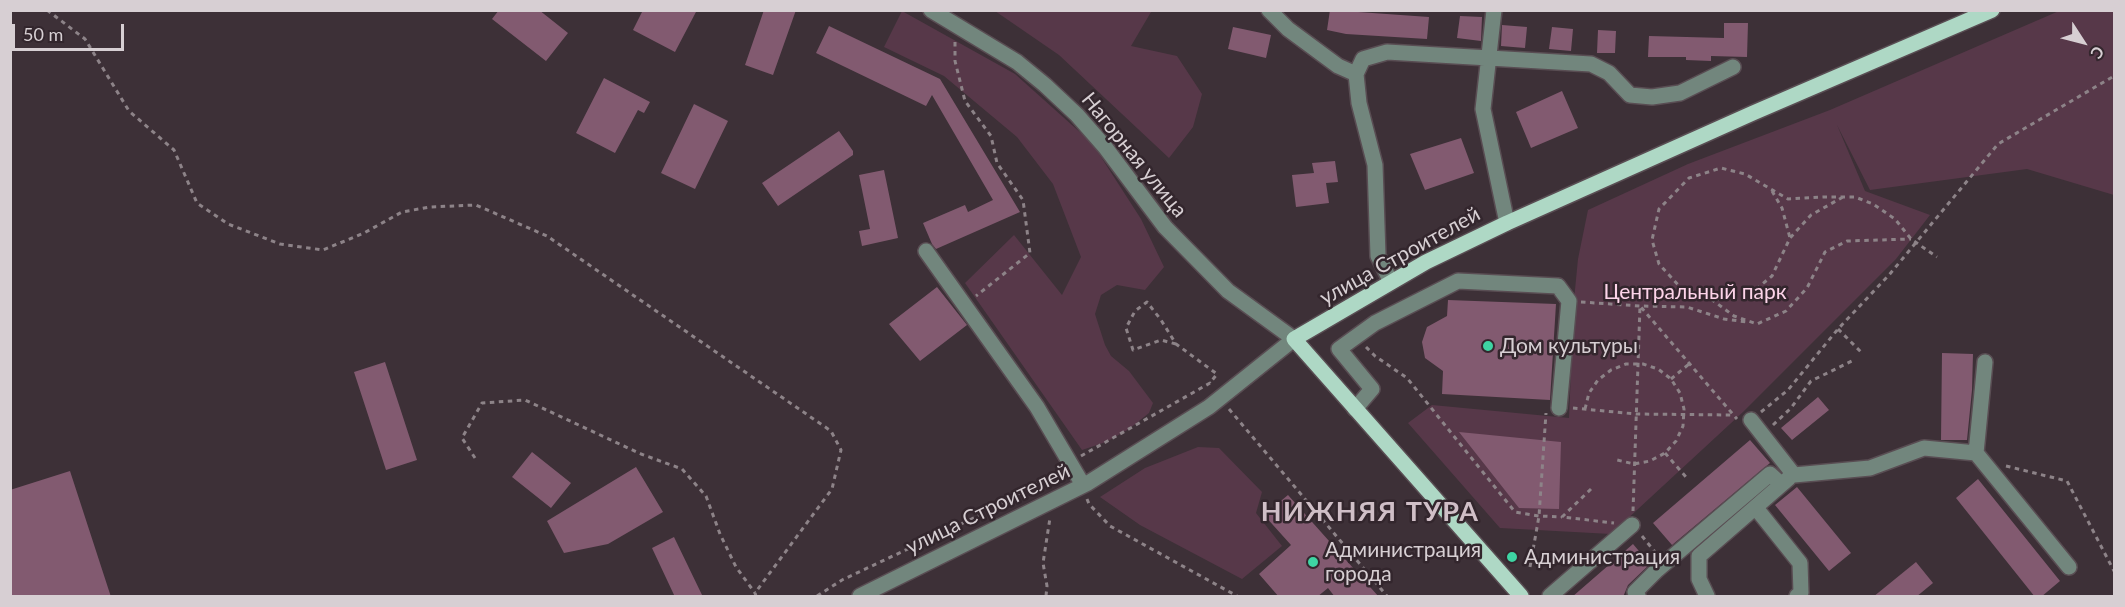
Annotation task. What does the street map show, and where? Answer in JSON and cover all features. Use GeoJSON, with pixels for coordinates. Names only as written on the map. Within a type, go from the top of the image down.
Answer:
{"type":"FeatureCollection","features":[{"type":"Feature","properties":{"kind":"main road","name":"улица Строителей"},"geometry":{"type":"LineString","coordinates":[[1294,339],[1391,282],[1507,223],[1992,10]]}},
{"type":"Feature","properties":{"kind":"main road"},"geometry":{"type":"LineString","coordinates":[[1294,339],[1521,597]]}},
{"type":"Feature","properties":{"kind":"street","name":"Нагорная улица"},"geometry":{"type":"LineString","coordinates":[[931,10],[1017,62],[1053,92],[1105,147],[1165,227],[1228,291],[1294,339]]}},
{"type":"Feature","properties":{"kind":"street"},"geometry":{"type":"LineString","coordinates":[[1269,10],[1288,29],[1338,66],[1356,74]]}},
{"type":"Feature","properties":{"kind":"street"},"geometry":{"type":"LineString","coordinates":[[1494,10],[1483,109],[1507,223]]}},
{"type":"Feature","properties":{"kind":"street"},"geometry":{"type":"LineString","coordinates":[[1391,282],[1378,256],[1375,165],[1359,103],[1356,74],[1363,59],[1387,52],[1591,64],[1609,73],[1630,95],[1652,97],[1680,93],[1733,67]]}},
{"type":"Feature","properties":{"kind":"street"},"geometry":{"type":"LineString","coordinates":[[926,251],[1037,407],[1083,485]]}},
{"type":"Feature","properties":{"kind":"street"},"geometry":{"type":"LineString","coordinates":[[1355,409],[1372,389],[1339,349],[1375,323],[1458,281],[1558,286],[1569,301],[1559,408]]}},
{"type":"Feature","properties":{"kind":"street","name":"улица Строителей"},"geometry":{"type":"LineString","coordinates":[[860,597],[1083,485],[1209,407],[1294,339]]}},
{"type":"Feature","properties":{"kind":"street"},"geometry":{"type":"LineString","coordinates":[[1980,457],[1985,362]]}},
{"type":"Feature","properties":{"kind":"street"},"geometry":{"type":"LineString","coordinates":[[1744,421],[1762,435],[1794,475]]}},
{"type":"Feature","properties":{"kind":"street"},"geometry":{"type":"LineString","coordinates":[[1707,597],[1699,579],[1699,556],[1794,475],[1870,468],[1924,448],[1980,457],[2069,567]]}},
{"type":"Feature","properties":{"kind":"street"},"geometry":{"type":"LineString","coordinates":[[1638,597],[1635,592],[1665,563],[1770,474],[1781,484]]}},
{"type":"Feature","properties":{"kind":"street"},"geometry":{"type":"LineString","coordinates":[[1756,508],[1800,563],[1801,593],[1797,597]]}},
{"type":"Feature","properties":{"kind":"street"},"geometry":{"type":"LineString","coordinates":[[1550,597],[1632,525]]}},
{"type":"Feature","properties":{"kind":"path"},"geometry":{"type":"LineString","coordinates":[[46,10],[86,39],[129,111],[174,150],[197,203],[228,224],[280,244],[324,250],[364,233],[402,212],[430,207],[476,206],[547,236],[831,431],[841,450],[832,489],[756,595],[736,567],[720,534],[706,496],[682,469],[641,454],[525,400],[482,403],[462,438],[475,458]]}},
{"type":"Feature","properties":{"kind":"path"},"geometry":{"type":"LineString","coordinates":[[956,25],[955,61],[965,100],[991,136],[997,163],[1023,200],[1030,253],[965,305]]}},
{"type":"Feature","properties":{"kind":"path"},"geometry":{"type":"LineString","coordinates":[[1530,567],[1539,516],[1546,407],[1636,414],[1733,416],[1744,421],[1788,390],[1838,329],[1889,275],[1998,144],[2115,76]]}},
{"type":"Feature","properties":{"kind":"path"},"geometry":{"type":"LineString","coordinates":[[1757,324],[1734,316],[1711,299],[1680,286],[1659,264],[1652,240],[1659,209],[1689,177],[1721,168],[1745,174],[1788,199],[1855,197],[1873,204],[1895,219],[1911,239],[1937,257]]}},
{"type":"Feature","properties":{"kind":"path"},"geometry":{"type":"LineString","coordinates":[[1771,189],[1782,208],[1790,238]]}},
{"type":"Feature","properties":{"kind":"path"},"geometry":{"type":"LineString","coordinates":[[1711,299],[1744,299],[1772,276],[1790,238],[1810,215],[1843,197]]}},
{"type":"Feature","properties":{"kind":"path"},"geometry":{"type":"LineString","coordinates":[[1569,301],[1687,307],[1724,319],[1757,324],[1786,311],[1807,288],[1824,252],[1847,242],[1911,239]]}},
{"type":"Feature","properties":{"kind":"path"},"geometry":{"type":"LineString","coordinates":[[817,597],[842,580],[980,515],[1210,383],[1217,374],[1176,344],[1161,340],[1133,350],[1126,328],[1135,312],[1147,302],[1176,344]]}},
{"type":"Feature","properties":{"kind":"path"},"geometry":{"type":"LineString","coordinates":[[1640,306],[1733,416]]}},
{"type":"Feature","properties":{"kind":"path"},"geometry":{"type":"LineString","coordinates":[[1632,525],[1640,306]]}},
{"type":"Feature","properties":{"kind":"path"},"geometry":{"type":"LineString","coordinates":[[1838,329],[1861,352]]}},
{"type":"Feature","properties":{"kind":"path"},"geometry":{"type":"LineString","coordinates":[[1341,347],[1366,347],[1407,378],[1515,512],[1632,525],[1665,563]]}},
{"type":"Feature","properties":{"kind":"path"},"geometry":{"type":"LineString","coordinates":[[1762,435],[1791,408],[1811,381],[1854,360]]}},
{"type":"Feature","properties":{"kind":"path"},"geometry":{"type":"LineString","coordinates":[[1585,409],[1589,393],[1598,380],[1611,370],[1626,364],[1638,364],[1658,369],[1671,379],[1680,393],[1684,415],[1683,426],[1676,441],[1665,453],[1650,461],[1634,464],[1617,460]]}},
{"type":"Feature","properties":{"kind":"path"},"geometry":{"type":"LineString","coordinates":[[1671,379],[1689,364]]}},
{"type":"Feature","properties":{"kind":"path"},"geometry":{"type":"LineString","coordinates":[[1210,383],[1220,398],[1387,597]]}},
{"type":"Feature","properties":{"kind":"path"},"geometry":{"type":"LineString","coordinates":[[1665,453],[1686,477]]}},
{"type":"Feature","properties":{"kind":"path"},"geometry":{"type":"LineString","coordinates":[[1980,457],[2067,481],[2115,571]]}},
{"type":"Feature","properties":{"kind":"path"},"geometry":{"type":"LineString","coordinates":[[1083,485],[1089,504],[1110,526],[1237,597]]}},
{"type":"Feature","properties":{"kind":"path"},"geometry":{"type":"LineString","coordinates":[[1562,517],[1591,489]]}},
{"type":"Feature","properties":{"kind":"path"},"geometry":{"type":"LineString","coordinates":[[1046,597],[1047,585],[1043,563],[1049,525],[1049,503]]}},
{"type":"Feature","properties":{"kind":"green space"},"geometry":{"type":"Polygon","coordinates":[[[902,11],[1015,74],[1092,143],[1141,219],[1164,267],[1145,290],[1117,285],[1101,295],[1095,314],[1105,345],[1111,356],[1129,371],[1153,403],[1149,413],[1129,429],[1106,442],[1082,450],[965,283],[1014,235],[1062,295],[1081,257],[1053,184],[1017,137],[944,76],[884,47],[902,11]]]}},
{"type":"Feature","properties":{"kind":"green space"},"geometry":{"type":"Polygon","coordinates":[[[995,11],[1161,11],[1151,12],[1131,46],[1177,56],[1202,94],[1193,127],[1169,158],[1059,55],[995,11]]]}},
{"type":"Feature","properties":{"kind":"green space","name":"Центральный парк"},"geometry":{"type":"Polygon","coordinates":[[[2059,11],[2114,11],[2114,195],[2027,169],[1870,190],[1837,125],[1865,191],[1930,215],[1896,259],[1743,412],[1611,534],[1500,528],[1408,423],[1432,405],[1569,418],[1574,300],[1578,259],[1588,210],[1688,164],[1830,110],[2059,11]]]}},
{"type":"Feature","properties":{"kind":"green space"},"geometry":{"type":"Polygon","coordinates":[[[1198,447],[1219,448],[1262,492],[1256,513],[1282,546],[1242,579],[1140,525],[1100,497],[1145,468],[1198,447]]]}},
{"type":"Feature","properties":{"kind":"building"},"geometry":{"type":"Polygon","coordinates":[[[499,10],[539,10],[568,33],[546,61],[492,19],[499,10]]]}},
{"type":"Feature","properties":{"kind":"building"},"geometry":{"type":"Polygon","coordinates":[[[643,10],[697,10],[675,52],[633,30],[643,10]]]}},
{"type":"Feature","properties":{"kind":"building"},"geometry":{"type":"Polygon","coordinates":[[[764,10],[796,10],[773,75],[745,65],[764,10]]]}},
{"type":"Feature","properties":{"kind":"building"},"geometry":{"type":"Polygon","coordinates":[[[1330,10],[1429,17],[1427,39],[1346,34],[1327,30],[1330,10]]]}},
{"type":"Feature","properties":{"kind":"building"},"geometry":{"type":"Polygon","coordinates":[[[1460,16],[1482,17],[1481,41],[1457,38],[1460,16]]]}},
{"type":"Feature","properties":{"kind":"building"},"geometry":{"type":"Polygon","coordinates":[[[1724,23],[1748,23],[1747,57],[1711,56],[1711,61],[1686,60],[1686,57],[1648,57],[1649,36],[1724,38],[1724,23]]]}},
{"type":"Feature","properties":{"kind":"building"},"geometry":{"type":"Polygon","coordinates":[[[1502,25],[1527,27],[1525,48],[1501,46],[1502,25]]]}},
{"type":"Feature","properties":{"kind":"building"},"geometry":{"type":"Polygon","coordinates":[[[829,26],[940,79],[1020,212],[936,249],[923,223],[965,205],[968,212],[993,200],[932,95],[926,106],[816,53],[829,26]]]}},
{"type":"Feature","properties":{"kind":"building"},"geometry":{"type":"Polygon","coordinates":[[[1233,27],[1271,35],[1266,58],[1228,49],[1233,27]]]}},
{"type":"Feature","properties":{"kind":"building"},"geometry":{"type":"Polygon","coordinates":[[[1552,27],[1573,29],[1571,51],[1549,49],[1552,27]]]}},
{"type":"Feature","properties":{"kind":"building"},"geometry":{"type":"Polygon","coordinates":[[[1598,30],[1616,31],[1615,53],[1597,53],[1598,30]]]}},
{"type":"Feature","properties":{"kind":"building"},"geometry":{"type":"Polygon","coordinates":[[[604,78],[650,102],[644,113],[638,110],[615,153],[576,133],[604,78]]]}},
{"type":"Feature","properties":{"kind":"building"},"geometry":{"type":"Polygon","coordinates":[[[1562,91],[1578,128],[1531,148],[1516,112],[1562,91]]]}},
{"type":"Feature","properties":{"kind":"building"},"geometry":{"type":"Polygon","coordinates":[[[694,104],[728,121],[695,189],[661,173],[694,104]]]}},
{"type":"Feature","properties":{"kind":"building"},"geometry":{"type":"Polygon","coordinates":[[[839,131],[853,151],[853,155],[778,206],[762,183],[839,131]]]}},
{"type":"Feature","properties":{"kind":"building"},"geometry":{"type":"Polygon","coordinates":[[[1461,138],[1474,173],[1425,190],[1410,154],[1461,138]]]}},
{"type":"Feature","properties":{"kind":"building"},"geometry":{"type":"Polygon","coordinates":[[[1335,161],[1338,182],[1326,183],[1329,203],[1296,207],[1292,175],[1314,173],[1312,163],[1335,161]]]}},
{"type":"Feature","properties":{"kind":"building"},"geometry":{"type":"Polygon","coordinates":[[[884,170],[898,238],[862,246],[859,231],[870,229],[859,175],[884,170]]]}},
{"type":"Feature","properties":{"kind":"building"},"geometry":{"type":"Polygon","coordinates":[[[937,287],[967,325],[920,361],[889,324],[937,287]]]}},
{"type":"Feature","properties":{"kind":"building","name":"Дом культуры"},"geometry":{"type":"Polygon","coordinates":[[[1448,300],[1556,304],[1550,400],[1442,394],[1443,371],[1425,358],[1422,342],[1427,327],[1447,316],[1448,300]]]}},
{"type":"Feature","properties":{"kind":"building"},"geometry":{"type":"Polygon","coordinates":[[[1942,353],[1973,354],[1967,440],[1941,440],[1942,353]]]}},
{"type":"Feature","properties":{"kind":"building"},"geometry":{"type":"Polygon","coordinates":[[[385,362],[417,460],[386,470],[354,372],[385,362]]]}},
{"type":"Feature","properties":{"kind":"building"},"geometry":{"type":"Polygon","coordinates":[[[1818,397],[1829,410],[1792,440],[1781,428],[1818,397]]]}},
{"type":"Feature","properties":{"kind":"building"},"geometry":{"type":"Polygon","coordinates":[[[1459,432],[1561,442],[1559,509],[1519,508],[1459,432]]]}},
{"type":"Feature","properties":{"kind":"building"},"geometry":{"type":"Polygon","coordinates":[[[1750,440],[1770,463],[1672,545],[1653,523],[1750,440]]]}},
{"type":"Feature","properties":{"kind":"building"},"geometry":{"type":"Polygon","coordinates":[[[532,452],[571,483],[551,508],[512,477],[532,452]]]}},
{"type":"Feature","properties":{"kind":"building"},"geometry":{"type":"Polygon","coordinates":[[[636,467],[663,512],[608,544],[564,553],[547,521],[636,467]]]}},
{"type":"Feature","properties":{"kind":"building"},"geometry":{"type":"Polygon","coordinates":[[[70,471],[111,597],[10,597],[10,490],[70,471]]]}},
{"type":"Feature","properties":{"kind":"building"},"geometry":{"type":"Polygon","coordinates":[[[1978,479],[2060,581],[2041,597],[2035,597],[1956,498],[1978,479]]]}},
{"type":"Feature","properties":{"kind":"building"},"geometry":{"type":"Polygon","coordinates":[[[1797,487],[1851,553],[1829,571],[1775,505],[1797,487]]]}},
{"type":"Feature","properties":{"kind":"building"},"geometry":{"type":"Polygon","coordinates":[[[1288,495],[1379,597],[1335,597],[1328,588],[1317,597],[1279,597],[1259,574],[1291,545],[1264,515],[1288,495]]]}},
{"type":"Feature","properties":{"kind":"building"},"geometry":{"type":"Polygon","coordinates":[[[674,537],[703,597],[675,597],[652,548],[674,537]]]}},
{"type":"Feature","properties":{"kind":"building"},"geometry":{"type":"Polygon","coordinates":[[[1633,544],[1650,564],[1628,585],[1623,597],[1572,597],[1633,544]]]}},
{"type":"Feature","properties":{"kind":"building"},"geometry":{"type":"Polygon","coordinates":[[[1916,562],[1933,583],[1916,597],[1873,597],[1916,562]]]}},
{"type":"Feature","properties":{"kind":"place","name":"Дом культуры"},"geometry":{"type":"Point","coordinates":[1488,346]}},
{"type":"Feature","properties":{"kind":"place","name":"Администрация"},"geometry":{"type":"Point","coordinates":[1512,557]}},
{"type":"Feature","properties":{"kind":"place","name":"Администрация города"},"geometry":{"type":"Point","coordinates":[1313,562]}},
{"type":"Feature","properties":{"kind":"district","name":"НИЖНЯЯ ТУРА"},"geometry":{"type":"Point","coordinates":[1370,512]}}]}
